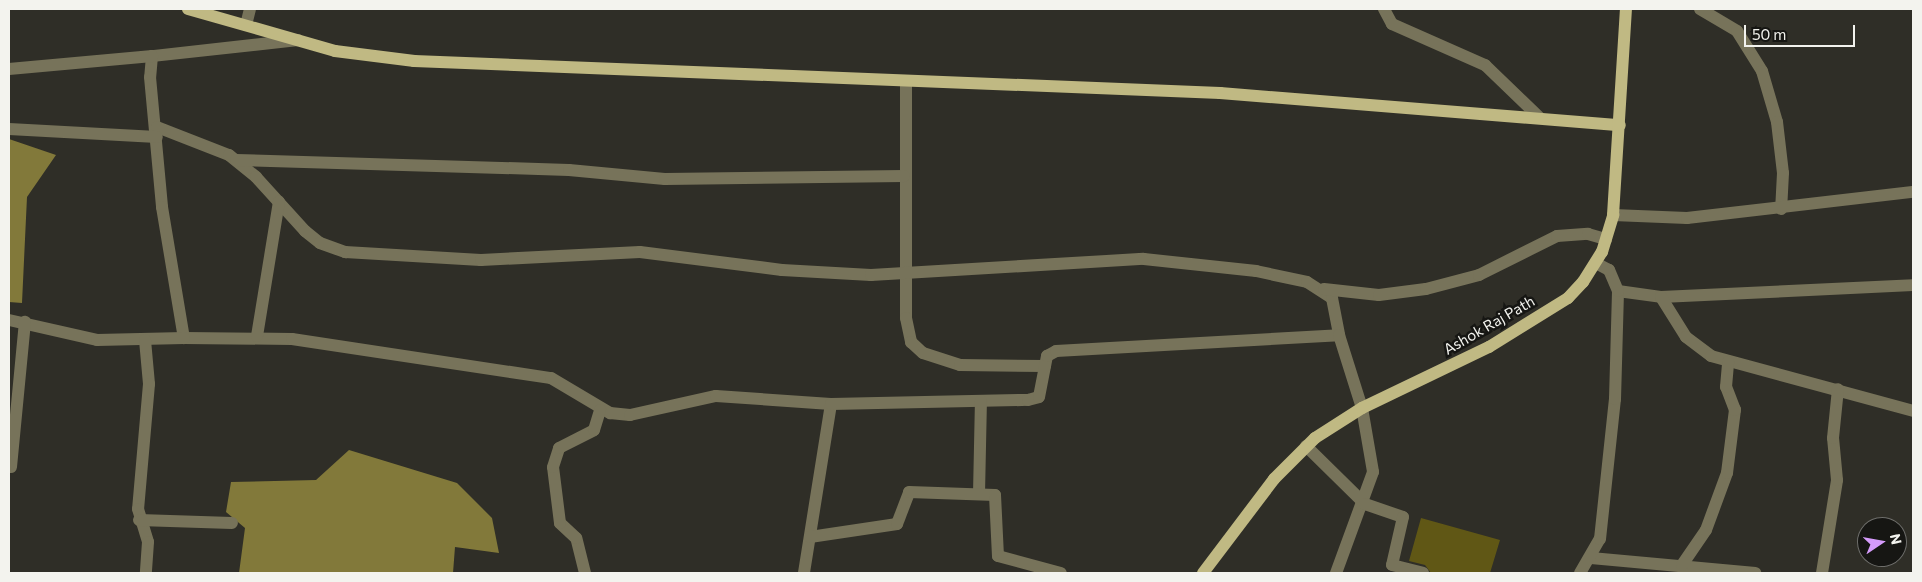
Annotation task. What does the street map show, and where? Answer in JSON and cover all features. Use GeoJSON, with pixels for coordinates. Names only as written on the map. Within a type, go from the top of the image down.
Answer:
{"type":"FeatureCollection","features":[{"type":"Feature","properties":{"kind":"main road"},"geometry":{"type":"LineString","coordinates":[[188,9],[335,50],[414,61],[1220,93],[1620,125]]}},
{"type":"Feature","properties":{"kind":"main road","name":"Ashok Raj Path"},"geometry":{"type":"LineString","coordinates":[[1203,573],[1274,479],[1306,446],[1362,408],[1489,346],[1548,311],[1568,298],[1596,263],[1606,240],[1613,215],[1626,9]]}},
{"type":"Feature","properties":{"kind":"street"},"geometry":{"type":"LineString","coordinates":[[246,25],[250,9]]}},
{"type":"Feature","properties":{"kind":"street"},"geometry":{"type":"LineString","coordinates":[[1384,9],[1392,24],[1485,65],[1540,118]]}},
{"type":"Feature","properties":{"kind":"street"},"geometry":{"type":"LineString","coordinates":[[1700,9],[1737,31],[1762,71],[1777,122],[1783,173],[1781,209]]}},
{"type":"Feature","properties":{"kind":"street"},"geometry":{"type":"LineString","coordinates":[[9,69],[298,40]]}},
{"type":"Feature","properties":{"kind":"street"},"geometry":{"type":"LineString","coordinates":[[152,56],[150,76],[157,132],[162,206],[184,338]]}},
{"type":"Feature","properties":{"kind":"street"},"geometry":{"type":"LineString","coordinates":[[906,81],[904,176],[908,332],[916,349],[960,365],[1045,366]]}},
{"type":"Feature","properties":{"kind":"street"},"geometry":{"type":"LineString","coordinates":[[9,129],[157,132],[236,160],[569,170],[665,179],[904,176]]}},
{"type":"Feature","properties":{"kind":"street"},"geometry":{"type":"LineString","coordinates":[[236,160],[320,242],[365,255],[481,260],[640,252],[801,272],[906,272],[1144,259],[1256,271],[1324,289],[1379,295],[1426,288],[1479,275],[1557,236],[1588,234],[1606,240]]}},
{"type":"Feature","properties":{"kind":"street"},"geometry":{"type":"LineString","coordinates":[[1613,215],[1674,218],[1781,209],[1913,192]]}},
{"type":"Feature","properties":{"kind":"street"},"geometry":{"type":"LineString","coordinates":[[257,336],[279,202]]}},
{"type":"Feature","properties":{"kind":"street"},"geometry":{"type":"LineString","coordinates":[[1580,573],[1591,558],[1600,539],[1610,463],[1618,291],[1609,270],[1596,263]]}},
{"type":"Feature","properties":{"kind":"street"},"geometry":{"type":"LineString","coordinates":[[1618,291],[1661,297],[1913,285]]}},
{"type":"Feature","properties":{"kind":"street"},"geometry":{"type":"LineString","coordinates":[[1324,289],[1332,298],[1339,335],[1362,408],[1373,472],[1365,504],[1336,573]]}},
{"type":"Feature","properties":{"kind":"street"},"geometry":{"type":"LineString","coordinates":[[1661,297],[1686,337],[1728,362],[1838,388],[1913,411]]}},
{"type":"Feature","properties":{"kind":"street"},"geometry":{"type":"LineString","coordinates":[[9,320],[25,322],[84,338],[145,340],[257,336],[552,378],[600,410],[630,414],[716,396],[831,404],[981,401],[1039,397],[1047,356],[1056,351],[1339,335]]}},
{"type":"Feature","properties":{"kind":"street"},"geometry":{"type":"LineString","coordinates":[[11,467],[25,322]]}},
{"type":"Feature","properties":{"kind":"street"},"geometry":{"type":"LineString","coordinates":[[145,340],[149,384],[139,520],[148,542],[146,573]]}},
{"type":"Feature","properties":{"kind":"street"},"geometry":{"type":"LineString","coordinates":[[1682,565],[1706,530],[1727,473],[1736,410],[1726,387],[1728,362]]}},
{"type":"Feature","properties":{"kind":"street"},"geometry":{"type":"LineString","coordinates":[[1822,573],[1836,480],[1833,438],[1838,388]]}},
{"type":"Feature","properties":{"kind":"street"},"geometry":{"type":"LineString","coordinates":[[979,494],[981,401]]}},
{"type":"Feature","properties":{"kind":"street"},"geometry":{"type":"LineString","coordinates":[[804,573],[831,404]]}},
{"type":"Feature","properties":{"kind":"street"},"geometry":{"type":"LineString","coordinates":[[585,573],[576,538],[560,523],[553,467],[560,448],[594,430],[600,410]]}},
{"type":"Feature","properties":{"kind":"street"},"geometry":{"type":"LineString","coordinates":[[1306,446],[1365,504],[1403,517],[1392,565],[1423,573]]}},
{"type":"Feature","properties":{"kind":"street"},"geometry":{"type":"LineString","coordinates":[[810,537],[897,524],[909,492],[995,495],[998,556],[1061,573]]}},
{"type":"Feature","properties":{"kind":"street"},"geometry":{"type":"LineString","coordinates":[[139,520],[232,523]]}},
{"type":"Feature","properties":{"kind":"street"},"geometry":{"type":"LineString","coordinates":[[1591,558],[1755,573]]}},
{"type":"Feature","properties":{"kind":"shaded area"},"geometry":{"type":"Polygon","coordinates":[[[9,139],[56,155],[27,197],[22,303],[9,302],[9,139]]]}},
{"type":"Feature","properties":{"kind":"shaded area"},"geometry":{"type":"Polygon","coordinates":[[[349,450],[457,483],[492,518],[499,553],[455,547],[453,573],[239,573],[245,528],[226,512],[231,482],[316,480],[349,450]]]}},
{"type":"Feature","properties":{"kind":"building"},"geometry":{"type":"Polygon","coordinates":[[[1421,518],[1500,540],[1490,573],[1431,573],[1425,565],[1409,561],[1421,518]]]}}]}
